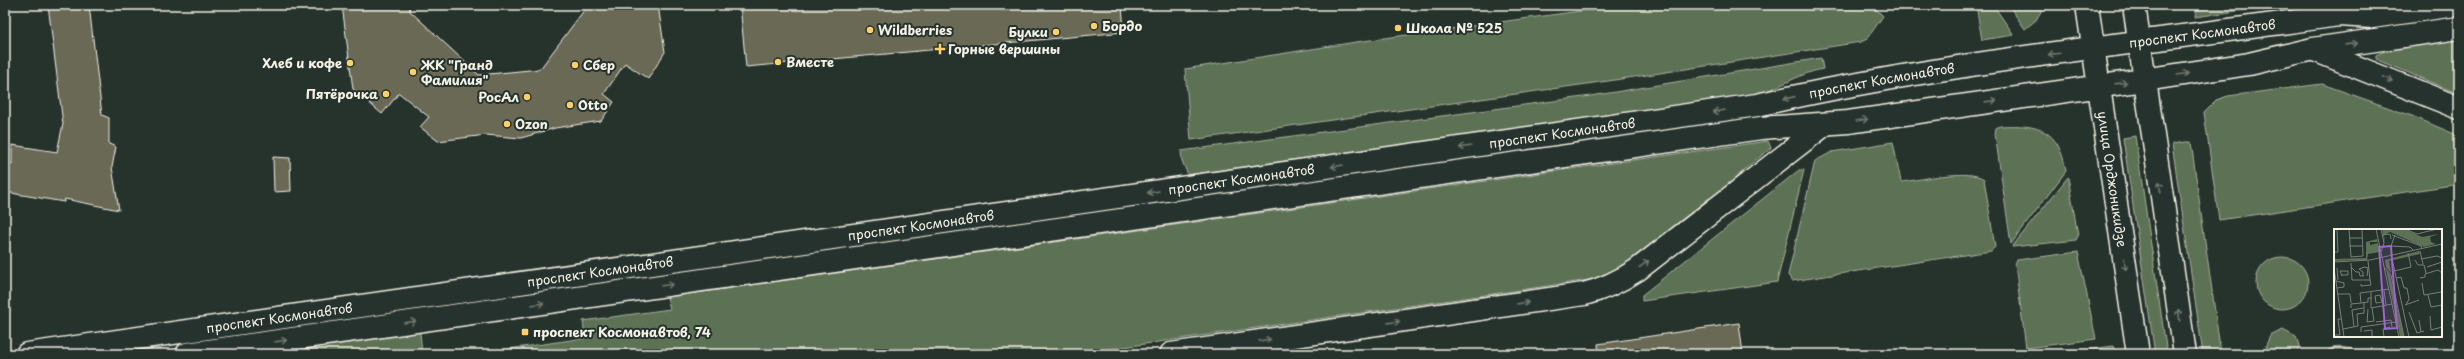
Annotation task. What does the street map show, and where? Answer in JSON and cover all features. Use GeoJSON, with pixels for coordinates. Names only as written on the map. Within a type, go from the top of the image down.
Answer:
{"type":"FeatureCollection","features":[{"type":"Feature","properties":{"kind":"street","name":"улица Орджоникидзе"},"geometry":{"type":"LineString","coordinates":[[2087,5],[2092,49],[2138,354]]}},
{"type":"Feature","properties":{"kind":"street"},"geometry":{"type":"LineString","coordinates":[[2134,5],[2185,354]]}},
{"type":"Feature","properties":{"kind":"street","name":"проспект Космонавтов"},"geometry":{"type":"LineString","coordinates":[[27,354],[1757,105],[1820,91],[1962,66],[2339,15],[2372,17],[2455,5]]}},
{"type":"Feature","properties":{"kind":"street","name":"проспект Космонавтов"},"geometry":{"type":"LineString","coordinates":[[187,354],[1761,128],[1824,125],[2098,87],[2248,64],[2313,49],[2459,28]]}},
{"type":"Feature","properties":{"kind":"street"},"geometry":{"type":"LineString","coordinates":[[2313,49],[2459,108]]}},
{"type":"Feature","properties":{"kind":"street"},"geometry":{"type":"LineString","coordinates":[[1171,354],[1584,294],[1602,289],[1618,282],[1637,270],[1824,125]]}},
{"type":"Feature","properties":{"kind":"green space"},"geometry":{"type":"Polygon","coordinates":[[[1623,5],[1872,5],[1883,16],[1867,39],[1861,42],[1608,81],[1191,140],[1185,69],[1356,42],[1623,5]]]}},
{"type":"Feature","properties":{"kind":"green space"},"geometry":{"type":"Polygon","coordinates":[[[1976,5],[1993,5],[2014,35],[1982,40],[1976,5]]]}},
{"type":"Feature","properties":{"kind":"green space"},"geometry":{"type":"Polygon","coordinates":[[[2215,5],[2278,5],[2195,17],[2196,10],[2215,5]]]}},
{"type":"Feature","properties":{"kind":"green space"},"geometry":{"type":"Polygon","coordinates":[[[2009,6],[2043,8],[2036,20],[2025,29],[2009,6]]]}},
{"type":"Feature","properties":{"kind":"green space"},"geometry":{"type":"Polygon","coordinates":[[[2459,40],[2459,94],[2376,59],[2376,55],[2385,51],[2459,40]]]}},
{"type":"Feature","properties":{"kind":"green space"},"geometry":{"type":"Polygon","coordinates":[[[1821,58],[1823,69],[1805,74],[1773,89],[1755,94],[1188,175],[1182,161],[1181,151],[1591,96],[1821,58]]]}},
{"type":"Feature","properties":{"kind":"green space"},"geometry":{"type":"Polygon","coordinates":[[[2322,84],[2412,116],[2459,136],[2459,184],[2219,220],[2204,112],[2216,100],[2228,96],[2322,84]]]}},
{"type":"Feature","properties":{"kind":"green space"},"geometry":{"type":"Polygon","coordinates":[[[2000,126],[2026,126],[2045,132],[2058,146],[2063,157],[2066,171],[2011,244],[1995,134],[1996,128],[2000,126]]]}},
{"type":"Feature","properties":{"kind":"green space"},"geometry":{"type":"Polygon","coordinates":[[[2135,136],[2167,354],[2155,354],[2123,138],[2135,136]]]}},
{"type":"Feature","properties":{"kind":"green space"},"geometry":{"type":"Polygon","coordinates":[[[1768,141],[1771,148],[1745,169],[1711,201],[1709,198],[1610,277],[1075,354],[474,354],[585,338],[583,321],[670,309],[667,297],[1768,141]]]}},
{"type":"Feature","properties":{"kind":"green space"},"geometry":{"type":"Polygon","coordinates":[[[1893,142],[1901,182],[1956,175],[1977,176],[1984,179],[1995,247],[1991,251],[1792,281],[1788,275],[1815,161],[1832,152],[1893,142]]]}},
{"type":"Feature","properties":{"kind":"green space"},"geometry":{"type":"Polygon","coordinates":[[[2191,142],[2221,354],[2203,354],[2172,144],[2191,142]]]}},
{"type":"Feature","properties":{"kind":"green space"},"geometry":{"type":"Polygon","coordinates":[[[1799,170],[1804,170],[1777,282],[1642,301],[1642,295],[1799,170]]]}},
{"type":"Feature","properties":{"kind":"green space"},"geometry":{"type":"Polygon","coordinates":[[[2068,177],[2078,236],[2076,240],[2012,247],[2068,177]]]}},
{"type":"Feature","properties":{"kind":"green space"},"geometry":{"type":"Polygon","coordinates":[[[2078,252],[2096,339],[2026,348],[2015,264],[2017,260],[2078,252]]]}},
{"type":"Feature","properties":{"kind":"green space"},"geometry":{"type":"Polygon","coordinates":[[[2282,257],[2296,261],[2304,269],[2308,283],[2304,297],[2296,305],[2282,309],[2268,305],[2260,297],[2256,283],[2260,269],[2268,261],[2282,257]]]}},
{"type":"Feature","properties":{"kind":"green space"},"geometry":{"type":"Polygon","coordinates":[[[2283,330],[2296,337],[2299,347],[2297,354],[2267,354],[2266,345],[2270,336],[2283,330]]]}},
{"type":"Feature","properties":{"kind":"green space"},"geometry":{"type":"Polygon","coordinates":[[[420,332],[422,354],[270,354],[420,332]]]}},
{"type":"Feature","properties":{"kind":"green space"},"geometry":{"type":"Polygon","coordinates":[[[2113,346],[2116,354],[2058,354],[2113,346]]]}},
{"type":"Feature","properties":{"kind":"green space"},"geometry":{"type":"Polygon","coordinates":[[[2342,347],[2352,349],[2360,354],[2323,354],[2332,348],[2342,347]]]}},
{"type":"Feature","properties":{"kind":"building"},"geometry":{"type":"Polygon","coordinates":[[[48,5],[89,5],[102,115],[109,118],[109,144],[116,147],[112,167],[119,210],[65,199],[64,202],[5,192],[5,163],[12,164],[12,145],[57,152],[63,124],[48,5]]]}},
{"type":"Feature","properties":{"kind":"building","name":"ЖК \"Гранд Фамилия\""},"geometry":{"type":"Polygon","coordinates":[[[342,5],[409,5],[410,11],[479,75],[540,69],[588,5],[658,5],[665,52],[648,79],[625,63],[604,94],[614,102],[601,121],[555,128],[521,138],[486,135],[438,141],[420,127],[429,117],[399,93],[382,114],[353,89],[342,5]]]}},
{"type":"Feature","properties":{"kind":"building"},"geometry":{"type":"Polygon","coordinates":[[[740,5],[1122,5],[1124,32],[746,67],[740,5]]]}},
{"type":"Feature","properties":{"kind":"building"},"geometry":{"type":"Polygon","coordinates":[[[273,157],[290,158],[291,191],[274,192],[273,157]]]}},
{"type":"Feature","properties":{"kind":"building"},"geometry":{"type":"Polygon","coordinates":[[[1739,323],[1743,354],[1599,354],[1598,344],[1739,323]]]}},
{"type":"Feature","properties":{"kind":"place","name":"Бордо"},"geometry":{"type":"Point","coordinates":[1094,26]}},
{"type":"Feature","properties":{"kind":"place","name":"Школа № 525"},"geometry":{"type":"Point","coordinates":[1398,28]}},
{"type":"Feature","properties":{"kind":"place","name":"Wildberries"},"geometry":{"type":"Point","coordinates":[870,30]}},
{"type":"Feature","properties":{"kind":"place","name":"Булки"},"geometry":{"type":"Point","coordinates":[1056,32]}},
{"type":"Feature","properties":{"kind":"place","name":"Горные вершины"},"geometry":{"type":"Point","coordinates":[940,49]}},
{"type":"Feature","properties":{"kind":"place","name":"Вместе"},"geometry":{"type":"Point","coordinates":[778,62]}},
{"type":"Feature","properties":{"kind":"place","name":"Хлеб и кофе"},"geometry":{"type":"Point","coordinates":[350,63]}},
{"type":"Feature","properties":{"kind":"place","name":"Сбер"},"geometry":{"type":"Point","coordinates":[575,65]}},
{"type":"Feature","properties":{"kind":"place","name":"ЖК \"Гранд Фамилия\""},"geometry":{"type":"Point","coordinates":[413,72]}},
{"type":"Feature","properties":{"kind":"place","name":"Пятёрочка"},"geometry":{"type":"Point","coordinates":[386,94]}},
{"type":"Feature","properties":{"kind":"place","name":"РосАл"},"geometry":{"type":"Point","coordinates":[527,97]}},
{"type":"Feature","properties":{"kind":"place","name":"Otto"},"geometry":{"type":"Point","coordinates":[570,105]}},
{"type":"Feature","properties":{"kind":"place","name":"Ozon"},"geometry":{"type":"Point","coordinates":[507,124]}},
{"type":"Feature","properties":{"kind":"place","name":"проспект Космонавтов, 74"},"geometry":{"type":"Point","coordinates":[525,332]}}]}
